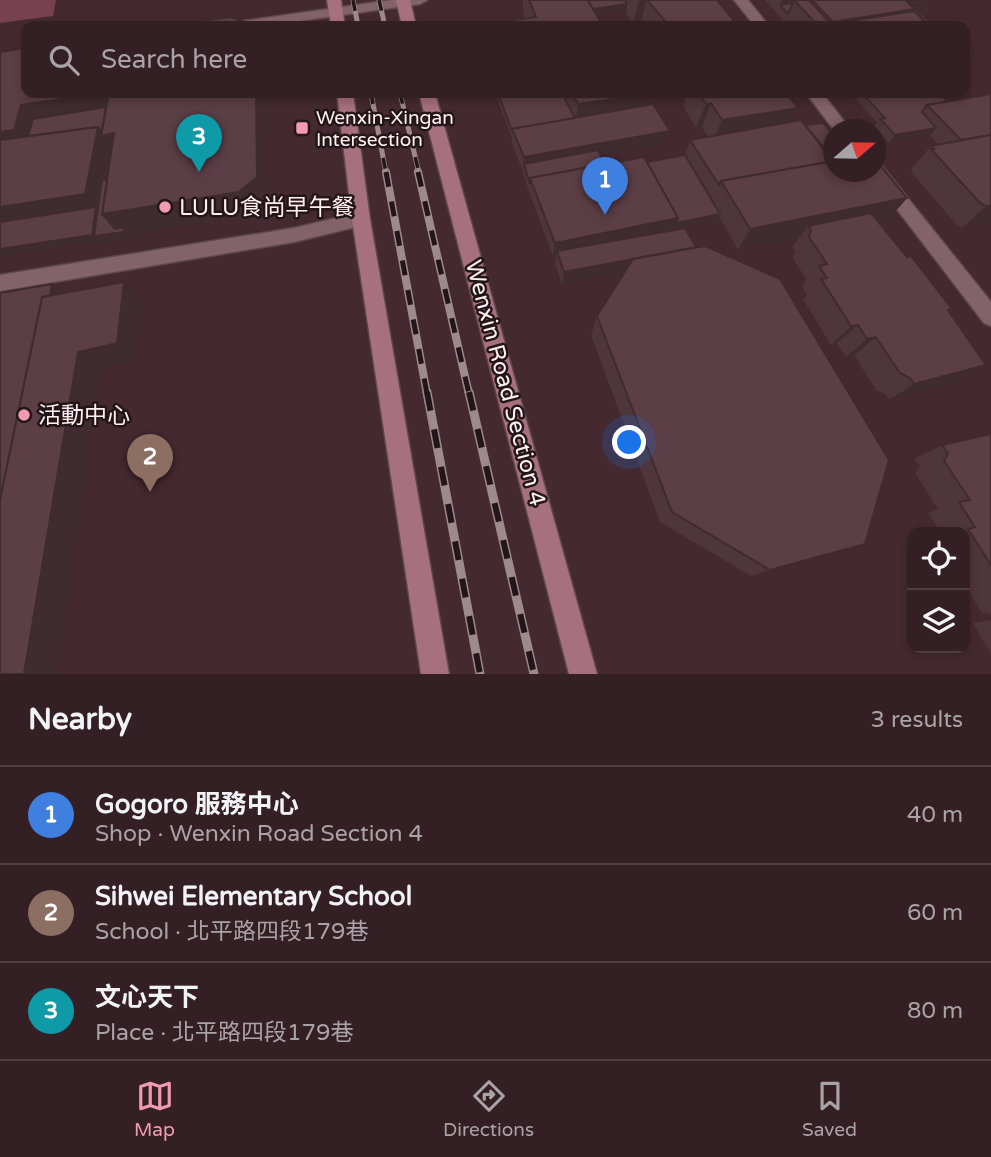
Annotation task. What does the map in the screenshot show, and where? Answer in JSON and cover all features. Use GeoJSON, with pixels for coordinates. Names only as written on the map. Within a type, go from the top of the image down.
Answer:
{"type":"FeatureCollection","features":[{"type":"Feature","properties":{"kind":"main road"},"geometry":{"type":"LineString","coordinates":[[403,2],[408,21]]}},
{"type":"Feature","properties":{"kind":"main road"},"geometry":{"type":"LineString","coordinates":[[346,98],[361,219],[435,674]]}},
{"type":"Feature","properties":{"kind":"main road","name":"Wenxin Road Section 4"},"geometry":{"type":"LineString","coordinates":[[428,98],[583,674]]}},
{"type":"Feature","properties":{"kind":"street"},"geometry":{"type":"LineString","coordinates":[[274,21],[420,0]]}},
{"type":"Feature","properties":{"kind":"street"},"geometry":{"type":"LineString","coordinates":[[741,0],[758,21]]}},
{"type":"Feature","properties":{"kind":"street"},"geometry":{"type":"LineString","coordinates":[[818,98],[834,119]]}},
{"type":"Feature","properties":{"kind":"street"},"geometry":{"type":"LineString","coordinates":[[885,182],[991,317]]}},
{"type":"Feature","properties":{"kind":"street"},"geometry":{"type":"LineString","coordinates":[[0,283],[294,235],[361,219]]}},
{"type":"Feature","properties":{"kind":"shaded area"},"geometry":{"type":"Polygon","coordinates":[[[0,0],[56,0],[53,16],[0,23],[0,0]]]}},
{"type":"Feature","properties":{"kind":"building"},"geometry":{"type":"Polygon","coordinates":[[[529,0],[588,0],[600,21],[508,21],[536,17],[529,0]]]}},
{"type":"Feature","properties":{"kind":"building"},"geometry":{"type":"Polygon","coordinates":[[[588,0],[625,0],[627,4],[593,9],[588,0]]]}},
{"type":"Feature","properties":{"kind":"building"},"geometry":{"type":"Polygon","coordinates":[[[647,0],[717,0],[734,21],[665,21],[647,0]]]}},
{"type":"Feature","properties":{"kind":"building"},"geometry":{"type":"Polygon","coordinates":[[[794,0],[809,0],[828,21],[813,21],[794,0]]]}},
{"type":"Feature","properties":{"kind":"building"},"geometry":{"type":"Polygon","coordinates":[[[812,0],[905,0],[915,9],[839,21],[832,21],[812,0]]]}},
{"type":"Feature","properties":{"kind":"building"},"geometry":{"type":"Polygon","coordinates":[[[793,3],[788,14],[780,5],[793,3]]]}},
{"type":"Feature","properties":{"kind":"building"},"geometry":{"type":"Polygon","coordinates":[[[910,4],[929,21],[925,21],[910,4]]]}},
{"type":"Feature","properties":{"kind":"building"},"geometry":{"type":"Polygon","coordinates":[[[914,11],[925,21],[850,21],[914,11]]]}},
{"type":"Feature","properties":{"kind":"building"},"geometry":{"type":"Polygon","coordinates":[[[231,17],[242,21],[202,21],[231,17]]]}},
{"type":"Feature","properties":{"kind":"building"},"geometry":{"type":"Polygon","coordinates":[[[21,49],[21,98],[68,98],[21,105],[14,130],[0,132],[0,52],[21,49]]]}},
{"type":"Feature","properties":{"kind":"building"},"geometry":{"type":"Polygon","coordinates":[[[991,94],[991,135],[961,140],[927,105],[970,98],[991,94]]]}},
{"type":"Feature","properties":{"kind":"building"},"geometry":{"type":"Polygon","coordinates":[[[108,98],[256,98],[257,177],[239,192],[102,214],[114,133],[101,136],[108,98]]]}},
{"type":"Feature","properties":{"kind":"building"},"geometry":{"type":"Polygon","coordinates":[[[500,98],[565,98],[575,118],[512,129],[500,98]]]}},
{"type":"Feature","properties":{"kind":"building"},"geometry":{"type":"Polygon","coordinates":[[[575,98],[621,98],[578,104],[575,98]]]}},
{"type":"Feature","properties":{"kind":"building"},"geometry":{"type":"Polygon","coordinates":[[[702,98],[790,98],[798,108],[722,120],[711,103],[706,104],[702,98]]]}},
{"type":"Feature","properties":{"kind":"building"},"geometry":{"type":"Polygon","coordinates":[[[867,98],[944,98],[948,102],[927,105],[922,112],[936,128],[895,135],[886,125],[886,119],[880,119],[885,118],[867,98]]]}},
{"type":"Feature","properties":{"kind":"building"},"geometry":{"type":"Polygon","coordinates":[[[653,104],[670,131],[524,157],[512,129],[653,104]]]}},
{"type":"Feature","properties":{"kind":"building"},"geometry":{"type":"Polygon","coordinates":[[[106,107],[100,130],[98,127],[28,136],[33,119],[106,107]]]}},
{"type":"Feature","properties":{"kind":"building"},"geometry":{"type":"Polygon","coordinates":[[[801,120],[823,148],[823,163],[721,181],[719,185],[690,140],[801,120]]]}},
{"type":"Feature","properties":{"kind":"building"},"geometry":{"type":"Polygon","coordinates":[[[823,123],[823,147],[805,125],[823,123]]]}},
{"type":"Feature","properties":{"kind":"building"},"geometry":{"type":"Polygon","coordinates":[[[98,127],[85,194],[0,207],[0,140],[98,127]]]}},
{"type":"Feature","properties":{"kind":"building"},"geometry":{"type":"Polygon","coordinates":[[[991,135],[991,205],[986,206],[980,203],[931,146],[991,135]]]}},
{"type":"Feature","properties":{"kind":"building"},"geometry":{"type":"Polygon","coordinates":[[[598,150],[605,164],[530,178],[530,184],[524,164],[598,150]]]}},
{"type":"Feature","properties":{"kind":"building"},"geometry":{"type":"Polygon","coordinates":[[[685,155],[720,214],[676,223],[678,218],[647,162],[685,155]]]}},
{"type":"Feature","properties":{"kind":"building"},"geometry":{"type":"Polygon","coordinates":[[[644,157],[678,218],[555,243],[530,178],[644,157]]]}},
{"type":"Feature","properties":{"kind":"building"},"geometry":{"type":"Polygon","coordinates":[[[823,163],[823,182],[886,182],[886,172],[907,198],[750,229],[721,181],[823,163]]]}},
{"type":"Feature","properties":{"kind":"building"},"geometry":{"type":"Polygon","coordinates":[[[102,180],[107,180],[102,214],[115,229],[125,227],[124,232],[94,236],[102,180]]]}},
{"type":"Feature","properties":{"kind":"building"},"geometry":{"type":"Polygon","coordinates":[[[96,207],[92,235],[0,249],[0,222],[96,207]]]}},
{"type":"Feature","properties":{"kind":"building"},"geometry":{"type":"Polygon","coordinates":[[[871,213],[907,257],[911,256],[952,309],[948,310],[986,365],[914,384],[910,378],[900,373],[876,337],[867,339],[858,325],[851,326],[821,279],[827,278],[819,266],[827,264],[809,237],[811,230],[808,226],[871,213]]]}},
{"type":"Feature","properties":{"kind":"building"},"geometry":{"type":"Polygon","coordinates":[[[685,228],[696,247],[564,272],[557,251],[685,228]]]}},
{"type":"Feature","properties":{"kind":"building"},"geometry":{"type":"Polygon","coordinates":[[[705,246],[780,279],[889,460],[865,544],[770,570],[672,512],[597,316],[633,259],[705,246]]]}},
{"type":"Feature","properties":{"kind":"building"},"geometry":{"type":"Polygon","coordinates":[[[124,282],[117,343],[78,352],[24,674],[0,674],[0,499],[42,297],[124,282]]]}},
{"type":"Feature","properties":{"kind":"building"},"geometry":{"type":"Polygon","coordinates":[[[52,284],[50,295],[42,297],[0,499],[0,293],[52,284]]]}},
{"type":"Feature","properties":{"kind":"building"},"geometry":{"type":"Polygon","coordinates":[[[991,434],[991,565],[970,532],[970,528],[975,527],[959,502],[970,500],[944,461],[948,453],[942,445],[991,434]]]}},
{"type":"Feature","properties":{"kind":"railway"},"geometry":{"type":"LineString","coordinates":[[353,0],[357,21]]}},
{"type":"Feature","properties":{"kind":"railway"},"geometry":{"type":"LineString","coordinates":[[379,0],[384,21]]}},
{"type":"Feature","properties":{"kind":"railway"},"geometry":{"type":"LineString","coordinates":[[372,98],[386,173]]}},
{"type":"Feature","properties":{"kind":"railway"},"geometry":{"type":"LineString","coordinates":[[401,98],[419,173]]}},
{"type":"Feature","properties":{"kind":"railway"},"geometry":{"type":"LineString","coordinates":[[386,172],[427,394]]}},
{"type":"Feature","properties":{"kind":"railway"},"geometry":{"type":"LineString","coordinates":[[418,172],[469,394]]}},
{"type":"Feature","properties":{"kind":"railway"},"geometry":{"type":"LineString","coordinates":[[427,392],[480,674]]}},
{"type":"Feature","properties":{"kind":"railway"},"geometry":{"type":"LineString","coordinates":[[469,392],[534,674]]}},
{"type":"Feature","properties":{"kind":"place","name":"Wenxin-Xingan Intersection"},"geometry":{"type":"Point","coordinates":[302,128]}},
{"type":"Feature","properties":{"kind":"place","name":"文心天下"},"geometry":{"type":"Point","coordinates":[199,172]}},
{"type":"Feature","properties":{"kind":"place","name":"LULU食尚早午餐"},"geometry":{"type":"Point","coordinates":[165,207]}},
{"type":"Feature","properties":{"kind":"place","name":"Gogoro 服務中心"},"geometry":{"type":"Point","coordinates":[605,215]}},
{"type":"Feature","properties":{"kind":"place","name":"活動中心"},"geometry":{"type":"Point","coordinates":[24,415]}},
{"type":"Feature","properties":{"kind":"place","name":"Sihwei Elementary School"},"geometry":{"type":"Point","coordinates":[150,492]}}]}
